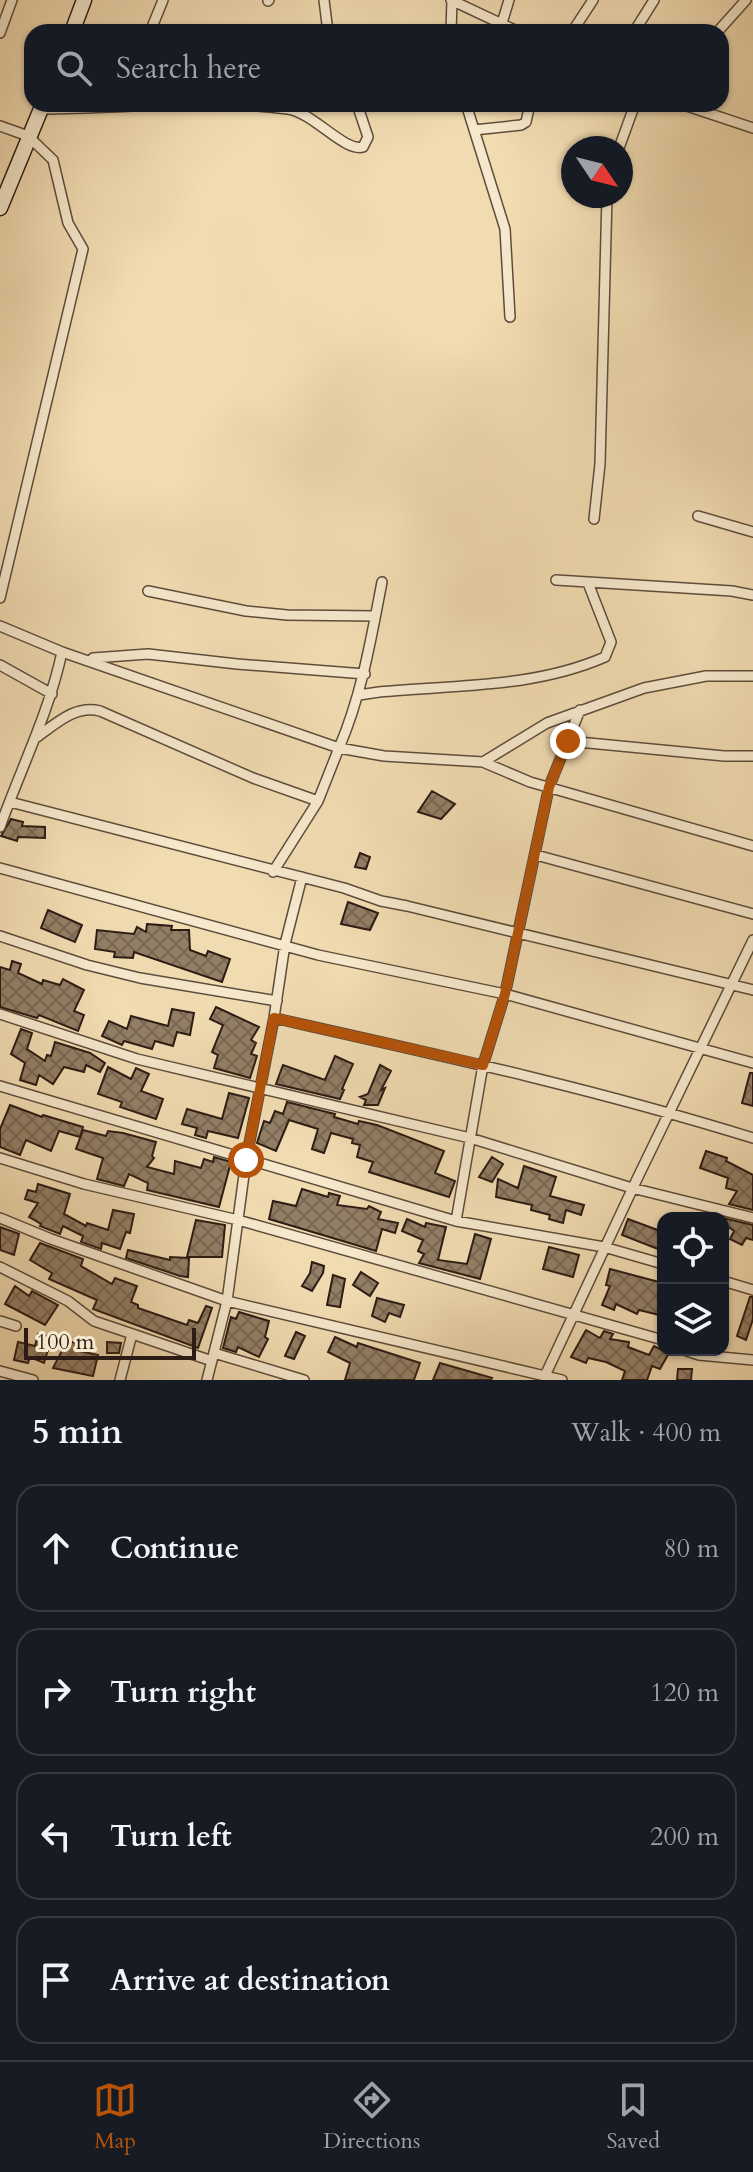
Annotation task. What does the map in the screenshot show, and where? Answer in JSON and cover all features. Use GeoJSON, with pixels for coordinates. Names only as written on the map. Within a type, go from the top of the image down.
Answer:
{"type":"FeatureCollection","features":[{"type":"Feature","properties":{"kind":"street"},"geometry":{"type":"LineString","coordinates":[[0,33],[12,0]]}},
{"type":"Feature","properties":{"kind":"street"},"geometry":{"type":"LineString","coordinates":[[75,24],[84,0]]}},
{"type":"Feature","properties":{"kind":"street"},"geometry":{"type":"LineString","coordinates":[[153,24],[163,0]]}},
{"type":"Feature","properties":{"kind":"street"},"geometry":{"type":"LineString","coordinates":[[324,0],[327,24]]}},
{"type":"Feature","properties":{"kind":"street"},"geometry":{"type":"LineString","coordinates":[[451,24],[452,0],[502,23],[509,0]]}},
{"type":"Feature","properties":{"kind":"street"},"geometry":{"type":"LineString","coordinates":[[577,24],[593,0]]}},
{"type":"Feature","properties":{"kind":"street"},"geometry":{"type":"LineString","coordinates":[[639,24],[654,0]]}},
{"type":"Feature","properties":{"kind":"street"},"geometry":{"type":"LineString","coordinates":[[724,24],[746,0]]}},
{"type":"Feature","properties":{"kind":"street"},"geometry":{"type":"LineString","coordinates":[[0,208],[40,112]]}},
{"type":"Feature","properties":{"kind":"street"},"geometry":{"type":"LineString","coordinates":[[296,112],[313,118],[351,147],[359,149],[368,137],[360,112]]}},
{"type":"Feature","properties":{"kind":"street"},"geometry":{"type":"LineString","coordinates":[[468,112],[505,229],[510,317]]}},
{"type":"Feature","properties":{"kind":"street"},"geometry":{"type":"LineString","coordinates":[[474,130],[521,125],[526,122],[528,112]]}},
{"type":"Feature","properties":{"kind":"street"},"geometry":{"type":"LineString","coordinates":[[623,136],[632,112]]}},
{"type":"Feature","properties":{"kind":"street"},"geometry":{"type":"LineString","coordinates":[[705,112],[753,128]]}},
{"type":"Feature","properties":{"kind":"street"},"geometry":{"type":"LineString","coordinates":[[0,126],[28,136],[56,164],[68,223],[83,249],[0,598]]}},
{"type":"Feature","properties":{"kind":"street"},"geometry":{"type":"LineString","coordinates":[[594,519],[600,464],[607,208]]}},
{"type":"Feature","properties":{"kind":"street"},"geometry":{"type":"LineString","coordinates":[[698,516],[753,532]]}},
{"type":"Feature","properties":{"kind":"street"},"geometry":{"type":"LineString","coordinates":[[556,580],[753,595]]}},
{"type":"Feature","properties":{"kind":"street"},"geometry":{"type":"LineString","coordinates":[[273,872],[318,801],[359,695],[382,582]]}},
{"type":"Feature","properties":{"kind":"street"},"geometry":{"type":"LineString","coordinates":[[359,695],[519,681],[551,676],[605,657],[611,642],[588,583]]}},
{"type":"Feature","properties":{"kind":"street"},"geometry":{"type":"LineString","coordinates":[[148,591],[274,614],[375,616]]}},
{"type":"Feature","properties":{"kind":"street"},"geometry":{"type":"LineString","coordinates":[[0,626],[62,652],[339,748],[384,756],[483,762],[506,774],[753,846]]}},
{"type":"Feature","properties":{"kind":"street"},"geometry":{"type":"LineString","coordinates":[[0,827],[5,806],[37,737],[62,652]]}},
{"type":"Feature","properties":{"kind":"street"},"geometry":{"type":"LineString","coordinates":[[88,659],[148,654],[365,674]]}},
{"type":"Feature","properties":{"kind":"street"},"geometry":{"type":"LineString","coordinates":[[0,665],[52,694]]}},
{"type":"Feature","properties":{"kind":"street"},"geometry":{"type":"LineString","coordinates":[[483,762],[547,723],[644,688],[691,678],[753,676]]}},
{"type":"Feature","properties":{"kind":"street"},"geometry":{"type":"LineString","coordinates":[[37,737],[70,714],[90,709],[114,716],[253,778],[318,801]]}},
{"type":"Feature","properties":{"kind":"street"},"geometry":{"type":"LineString","coordinates":[[456,1221],[483,1065],[505,994],[549,787],[580,710]]}},
{"type":"Feature","properties":{"kind":"street"},"geometry":{"type":"LineString","coordinates":[[568,741],[753,756]]}},
{"type":"Feature","properties":{"kind":"street"},"geometry":{"type":"LineString","coordinates":[[5,806],[302,877],[381,901],[753,990]]}},
{"type":"Feature","properties":{"kind":"street"},"geometry":{"type":"LineString","coordinates":[[536,855],[753,914]]}},
{"type":"Feature","properties":{"kind":"street"},"geometry":{"type":"LineString","coordinates":[[0,868],[318,955],[505,994],[753,1063]]}},
{"type":"Feature","properties":{"kind":"street"},"geometry":{"type":"LineString","coordinates":[[207,1380],[227,1301],[246,1160],[285,944],[302,877]]}},
{"type":"Feature","properties":{"kind":"street"},"geometry":{"type":"LineString","coordinates":[[0,936],[87,965],[140,978],[277,1001]]}},
{"type":"Feature","properties":{"kind":"street"},"geometry":{"type":"LineString","coordinates":[[544,1378],[632,1188],[753,940]]}},
{"type":"Feature","properties":{"kind":"street"},"geometry":{"type":"LineString","coordinates":[[0,1014],[137,1059],[470,1138],[632,1188],[753,1218]]}},
{"type":"Feature","properties":{"kind":"street"},"geometry":{"type":"LineString","coordinates":[[274,1018],[669,1111],[753,1138]]}},
{"type":"Feature","properties":{"kind":"street"},"geometry":{"type":"LineString","coordinates":[[0,1086],[456,1221],[604,1247],[657,1262]]}},
{"type":"Feature","properties":{"kind":"street"},"geometry":{"type":"LineString","coordinates":[[0,1158],[84,1184],[238,1220],[657,1338]]}},
{"type":"Feature","properties":{"kind":"street"},"geometry":{"type":"LineString","coordinates":[[0,1218],[227,1301],[562,1380]]}},
{"type":"Feature","properties":{"kind":"street"},"geometry":{"type":"LineString","coordinates":[[0,1267],[68,1301],[94,1321],[213,1357],[304,1380]]}},
{"type":"Feature","properties":{"kind":"street"},"geometry":{"type":"LineString","coordinates":[[729,1283],[753,1290]]}},
{"type":"Feature","properties":{"kind":"street"},"geometry":{"type":"LineString","coordinates":[[0,1321],[16,1326]]}},
{"type":"Feature","properties":{"kind":"street"},"geometry":{"type":"LineString","coordinates":[[120,1380],[132,1334]]}},
{"type":"Feature","properties":{"kind":"street"},"geometry":{"type":"LineString","coordinates":[[713,1356],[753,1360]]}},
{"type":"Feature","properties":{"kind":"street"},"geometry":{"type":"LineString","coordinates":[[0,1371],[33,1380]]}},
{"type":"Feature","properties":{"kind":"building"},"geometry":{"type":"Polygon","coordinates":[[[432,791],[455,804],[441,819],[418,812],[432,791]]]}},
{"type":"Feature","properties":{"kind":"building"},"geometry":{"type":"Polygon","coordinates":[[[11,819],[23,822],[22,826],[45,827],[45,838],[18,837],[17,841],[1,836],[11,819]]]}},
{"type":"Feature","properties":{"kind":"building"},"geometry":{"type":"Polygon","coordinates":[[[360,853],[370,857],[366,869],[355,867],[360,853]]]}},
{"type":"Feature","properties":{"kind":"building"},"geometry":{"type":"Polygon","coordinates":[[[348,902],[378,913],[370,930],[341,924],[348,902]]]}},
{"type":"Feature","properties":{"kind":"building"},"geometry":{"type":"Polygon","coordinates":[[[48,910],[82,925],[75,942],[41,928],[48,910]]]}},
{"type":"Feature","properties":{"kind":"building"},"geometry":{"type":"Polygon","coordinates":[[[147,924],[172,926],[171,930],[189,930],[190,950],[206,956],[208,951],[230,959],[222,982],[134,952],[133,958],[114,957],[115,952],[95,949],[97,930],[134,934],[137,927],[146,932],[147,924]]]}},
{"type":"Feature","properties":{"kind":"building"},"geometry":{"type":"Polygon","coordinates":[[[12,961],[21,964],[18,973],[42,984],[43,980],[60,985],[63,979],[84,990],[74,1011],[84,1015],[78,1031],[39,1015],[37,1018],[0,1007],[0,967],[10,970],[12,961]]]}},
{"type":"Feature","properties":{"kind":"building"},"geometry":{"type":"Polygon","coordinates":[[[216,1007],[259,1027],[251,1040],[256,1043],[251,1054],[257,1056],[250,1078],[214,1068],[218,1055],[212,1052],[223,1025],[210,1019],[216,1007]]]}},
{"type":"Feature","properties":{"kind":"building"},"geometry":{"type":"Polygon","coordinates":[[[172,1009],[194,1013],[190,1035],[177,1032],[173,1046],[155,1041],[152,1049],[124,1041],[122,1045],[102,1036],[109,1021],[127,1029],[131,1016],[168,1026],[172,1009]]]}},
{"type":"Feature","properties":{"kind":"building"},"geometry":{"type":"Polygon","coordinates":[[[21,1029],[32,1033],[27,1049],[45,1061],[47,1055],[51,1056],[55,1042],[90,1053],[105,1063],[100,1072],[86,1065],[84,1072],[64,1067],[53,1084],[39,1075],[36,1085],[20,1080],[25,1063],[11,1054],[21,1029]]]}},
{"type":"Feature","properties":{"kind":"building"},"geometry":{"type":"Polygon","coordinates":[[[335,1056],[353,1064],[340,1099],[276,1084],[283,1065],[325,1080],[335,1056]]]}},
{"type":"Feature","properties":{"kind":"building"},"geometry":{"type":"Polygon","coordinates":[[[380,1065],[391,1071],[381,1090],[385,1088],[378,1105],[364,1105],[366,1100],[360,1097],[368,1094],[380,1065]]]}},
{"type":"Feature","properties":{"kind":"building"},"geometry":{"type":"Polygon","coordinates":[[[108,1067],[131,1079],[136,1068],[149,1074],[141,1091],[163,1099],[156,1119],[120,1107],[122,1102],[98,1094],[108,1067]]]}},
{"type":"Feature","properties":{"kind":"building"},"geometry":{"type":"Polygon","coordinates":[[[750,1073],[753,1073],[753,1106],[742,1103],[750,1073]]]}},
{"type":"Feature","properties":{"kind":"building"},"geometry":{"type":"Polygon","coordinates":[[[229,1093],[249,1098],[238,1138],[208,1131],[206,1138],[195,1135],[197,1128],[182,1124],[187,1109],[222,1119],[229,1093]]]}},
{"type":"Feature","properties":{"kind":"building"},"geometry":{"type":"Polygon","coordinates":[[[287,1102],[335,1114],[334,1117],[358,1124],[359,1121],[377,1125],[444,1151],[435,1173],[455,1181],[449,1197],[369,1172],[373,1162],[357,1157],[360,1145],[352,1143],[353,1139],[331,1133],[324,1153],[312,1149],[318,1129],[289,1120],[276,1151],[257,1143],[264,1121],[270,1123],[275,1111],[283,1114],[287,1102]]]}},
{"type":"Feature","properties":{"kind":"building"},"geometry":{"type":"Polygon","coordinates":[[[10,1105],[83,1127],[80,1137],[59,1131],[51,1151],[26,1140],[20,1155],[0,1147],[0,1129],[10,1105]]]}},
{"type":"Feature","properties":{"kind":"building"},"geometry":{"type":"Polygon","coordinates":[[[83,1130],[106,1136],[108,1131],[123,1133],[156,1142],[154,1158],[147,1167],[174,1174],[175,1161],[201,1168],[204,1159],[213,1162],[214,1157],[231,1162],[219,1207],[147,1190],[148,1183],[129,1174],[124,1186],[97,1179],[103,1158],[76,1149],[83,1130]]]}},
{"type":"Feature","properties":{"kind":"building"},"geometry":{"type":"Polygon","coordinates":[[[706,1151],[727,1158],[726,1161],[753,1175],[753,1210],[729,1204],[737,1191],[726,1188],[728,1178],[700,1168],[706,1151]]]}},
{"type":"Feature","properties":{"kind":"building"},"geometry":{"type":"Polygon","coordinates":[[[492,1157],[503,1164],[492,1182],[479,1177],[492,1157]]]}},
{"type":"Feature","properties":{"kind":"building"},"geometry":{"type":"Polygon","coordinates":[[[524,1166],[556,1177],[550,1196],[584,1205],[581,1215],[566,1210],[563,1223],[549,1219],[550,1215],[531,1210],[532,1205],[496,1197],[498,1179],[518,1188],[524,1166]]]}},
{"type":"Feature","properties":{"kind":"building"},"geometry":{"type":"Polygon","coordinates":[[[38,1184],[70,1194],[64,1214],[86,1226],[87,1223],[108,1230],[113,1210],[134,1214],[130,1233],[126,1232],[120,1249],[102,1243],[101,1249],[81,1242],[83,1236],[63,1226],[60,1234],[40,1226],[29,1217],[38,1203],[25,1199],[28,1190],[36,1192],[38,1184]]]}},
{"type":"Feature","properties":{"kind":"building"},"geometry":{"type":"Polygon","coordinates":[[[302,1189],[328,1197],[329,1193],[340,1196],[337,1205],[367,1209],[369,1206],[381,1212],[378,1219],[398,1223],[395,1233],[382,1229],[376,1251],[269,1219],[273,1201],[296,1206],[302,1189]]]}},
{"type":"Feature","properties":{"kind":"building"},"geometry":{"type":"Polygon","coordinates":[[[407,1219],[425,1227],[426,1223],[446,1227],[438,1260],[467,1264],[475,1234],[491,1239],[480,1279],[419,1263],[424,1254],[418,1251],[423,1240],[402,1231],[407,1219]]]}},
{"type":"Feature","properties":{"kind":"building"},"geometry":{"type":"Polygon","coordinates":[[[628,1219],[657,1230],[657,1249],[622,1235],[628,1219]]]}},
{"type":"Feature","properties":{"kind":"building"},"geometry":{"type":"Polygon","coordinates":[[[729,1219],[753,1225],[753,1240],[746,1238],[742,1245],[730,1239],[734,1231],[729,1227],[729,1219]]]}},
{"type":"Feature","properties":{"kind":"building"},"geometry":{"type":"Polygon","coordinates":[[[196,1220],[225,1225],[222,1257],[187,1257],[196,1220]]]}},
{"type":"Feature","properties":{"kind":"building"},"geometry":{"type":"Polygon","coordinates":[[[0,1227],[19,1234],[14,1255],[0,1250],[0,1227]]]}},
{"type":"Feature","properties":{"kind":"building"},"geometry":{"type":"Polygon","coordinates":[[[40,1243],[83,1259],[81,1266],[112,1284],[115,1278],[137,1286],[131,1302],[138,1308],[187,1325],[189,1320],[198,1323],[206,1306],[212,1308],[198,1348],[93,1309],[97,1300],[49,1279],[52,1273],[30,1260],[40,1243]]]}},
{"type":"Feature","properties":{"kind":"building"},"geometry":{"type":"Polygon","coordinates":[[[549,1247],[579,1255],[573,1277],[543,1269],[549,1247]]]}},
{"type":"Feature","properties":{"kind":"building"},"geometry":{"type":"Polygon","coordinates":[[[128,1250],[170,1260],[170,1257],[189,1258],[188,1277],[126,1258],[128,1250]]]}},
{"type":"Feature","properties":{"kind":"building"},"geometry":{"type":"Polygon","coordinates":[[[312,1262],[324,1266],[312,1291],[302,1286],[312,1262]]]}},
{"type":"Feature","properties":{"kind":"building"},"geometry":{"type":"Polygon","coordinates":[[[610,1269],[657,1281],[657,1314],[639,1310],[637,1314],[616,1304],[614,1310],[602,1305],[610,1286],[606,1285],[610,1269]]]}},
{"type":"Feature","properties":{"kind":"building"},"geometry":{"type":"Polygon","coordinates":[[[361,1272],[378,1283],[370,1296],[353,1285],[361,1272]]]}},
{"type":"Feature","properties":{"kind":"building"},"geometry":{"type":"Polygon","coordinates":[[[333,1275],[345,1279],[340,1307],[327,1305],[333,1275]]]}},
{"type":"Feature","properties":{"kind":"building"},"geometry":{"type":"Polygon","coordinates":[[[15,1286],[29,1296],[32,1291],[58,1305],[45,1325],[5,1304],[15,1286]]]}},
{"type":"Feature","properties":{"kind":"building"},"geometry":{"type":"Polygon","coordinates":[[[750,1297],[753,1297],[753,1319],[746,1340],[737,1336],[750,1297]]]}},
{"type":"Feature","properties":{"kind":"building"},"geometry":{"type":"Polygon","coordinates":[[[377,1298],[404,1305],[400,1317],[389,1313],[385,1322],[372,1316],[377,1298]]]}},
{"type":"Feature","properties":{"kind":"building"},"geometry":{"type":"Polygon","coordinates":[[[239,1312],[269,1321],[265,1337],[268,1339],[259,1357],[238,1347],[236,1352],[223,1348],[231,1317],[236,1319],[239,1312]]]}},
{"type":"Feature","properties":{"kind":"building"},"geometry":{"type":"Polygon","coordinates":[[[586,1330],[600,1338],[604,1331],[613,1334],[610,1339],[629,1342],[628,1347],[649,1355],[654,1346],[657,1347],[657,1356],[667,1356],[660,1369],[652,1366],[647,1380],[622,1380],[625,1371],[606,1362],[588,1358],[586,1363],[571,1357],[586,1330]]]}},
{"type":"Feature","properties":{"kind":"building"},"geometry":{"type":"Polygon","coordinates":[[[296,1332],[305,1336],[294,1359],[285,1356],[296,1332]]]}},
{"type":"Feature","properties":{"kind":"building"},"geometry":{"type":"Polygon","coordinates":[[[38,1334],[52,1337],[44,1363],[30,1357],[28,1363],[14,1360],[18,1342],[35,1346],[38,1334]]]}},
{"type":"Feature","properties":{"kind":"building"},"geometry":{"type":"Polygon","coordinates":[[[335,1337],[357,1347],[358,1343],[420,1363],[414,1380],[345,1380],[350,1363],[328,1352],[335,1337]]]}},
{"type":"Feature","properties":{"kind":"building"},"geometry":{"type":"Polygon","coordinates":[[[67,1341],[76,1343],[75,1350],[98,1355],[93,1376],[53,1368],[67,1341]]]}},
{"type":"Feature","properties":{"kind":"building"},"geometry":{"type":"Polygon","coordinates":[[[107,1342],[121,1343],[119,1353],[107,1353],[107,1342]]]}},
{"type":"Feature","properties":{"kind":"building"},"geometry":{"type":"Polygon","coordinates":[[[440,1363],[492,1378],[433,1380],[440,1363]]]}},
{"type":"Feature","properties":{"kind":"building"},"geometry":{"type":"Polygon","coordinates":[[[678,1369],[692,1369],[691,1380],[677,1380],[678,1369]]]}},
{"type":"Feature","properties":{"kind":"route"},"geometry":{"type":"LineString","coordinates":[[246,1160],[274,1018],[483,1065],[505,994],[549,787],[568,741]]}}]}
